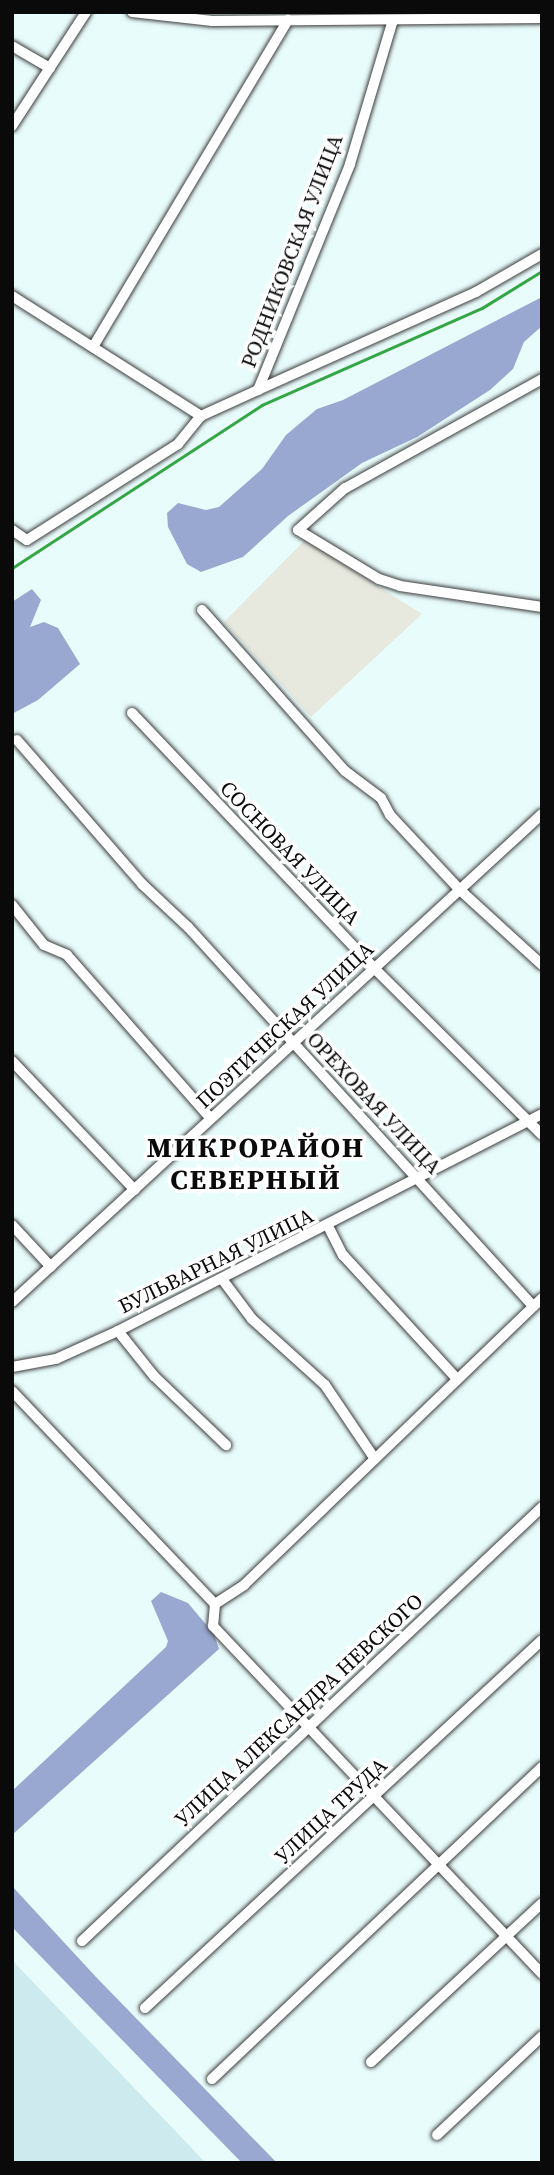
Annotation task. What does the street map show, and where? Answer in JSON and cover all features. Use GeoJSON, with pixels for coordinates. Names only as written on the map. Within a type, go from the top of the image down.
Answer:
{"type":"FeatureCollection","features":[{"type":"Feature","properties":{"kind":"street"},"geometry":{"type":"LineString","coordinates":[[12,126],[86,12]]}},
{"type":"Feature","properties":{"kind":"street"},"geometry":{"type":"LineString","coordinates":[[132,12],[212,21],[542,18]]}},
{"type":"Feature","properties":{"kind":"street"},"geometry":{"type":"LineString","coordinates":[[93,347],[288,20]]}},
{"type":"Feature","properties":{"kind":"street","name":"РОДНИКОВСКАЯ УЛИЦА"},"geometry":{"type":"LineString","coordinates":[[12,530],[27,540],[178,444],[201,416],[258,390],[350,164],[393,20]]}},
{"type":"Feature","properties":{"kind":"street"},"geometry":{"type":"LineString","coordinates":[[12,46],[50,68]]}},
{"type":"Feature","properties":{"kind":"street"},"geometry":{"type":"LineString","coordinates":[[258,390],[476,292],[542,254]]}},
{"type":"Feature","properties":{"kind":"street"},"geometry":{"type":"LineString","coordinates":[[12,296],[201,416]]}},
{"type":"Feature","properties":{"kind":"street"},"geometry":{"type":"LineString","coordinates":[[542,380],[345,488],[298,530],[379,579],[400,586],[542,607]]}},
{"type":"Feature","properties":{"kind":"street"},"geometry":{"type":"LineString","coordinates":[[202,610],[345,771],[382,798],[390,815],[460,890],[541,963]]}},
{"type":"Feature","properties":{"kind":"street","name":"СОСНОВАЯ УЛИЦА"},"geometry":{"type":"LineString","coordinates":[[132,713],[375,969],[542,1135]]}},
{"type":"Feature","properties":{"kind":"street","name":"ОРЕХОВАЯ УЛИЦА"},"geometry":{"type":"LineString","coordinates":[[17,740],[142,884],[188,927],[416,1176],[538,1302]]}},
{"type":"Feature","properties":{"kind":"street","name":"ПОЭТИЧЕСКАЯ УЛИЦА"},"geometry":{"type":"LineString","coordinates":[[12,1302],[542,814]]}},
{"type":"Feature","properties":{"kind":"street"},"geometry":{"type":"LineString","coordinates":[[12,905],[44,945],[67,955],[211,1119]]}},
{"type":"Feature","properties":{"kind":"street"},"geometry":{"type":"LineString","coordinates":[[12,1061],[135,1190]]}},
{"type":"Feature","properties":{"kind":"street","name":"БУЛЬВАРНАЯ УЛИЦА"},"geometry":{"type":"LineString","coordinates":[[12,1367],[56,1359],[118,1331],[328,1226],[416,1176],[542,1114]]}},
{"type":"Feature","properties":{"kind":"street"},"geometry":{"type":"LineString","coordinates":[[12,1225],[51,1267]]}},
{"type":"Feature","properties":{"kind":"street"},"geometry":{"type":"LineString","coordinates":[[328,1226],[343,1255],[456,1378]]}},
{"type":"Feature","properties":{"kind":"street"},"geometry":{"type":"LineString","coordinates":[[222,1279],[252,1319],[325,1385],[375,1459]]}},
{"type":"Feature","properties":{"kind":"street"},"geometry":{"type":"LineString","coordinates":[[215,1604],[244,1585],[456,1378],[538,1302]]}},
{"type":"Feature","properties":{"kind":"street"},"geometry":{"type":"LineString","coordinates":[[118,1331],[154,1376],[226,1446]]}},
{"type":"Feature","properties":{"kind":"street"},"geometry":{"type":"LineString","coordinates":[[12,1391],[215,1604],[213,1626],[542,1974]]}},
{"type":"Feature","properties":{"kind":"street","name":"УЛИЦА АЛЕКСАНДРА НЕВСКОГО"},"geometry":{"type":"LineString","coordinates":[[82,1941],[542,1507]]}},
{"type":"Feature","properties":{"kind":"street","name":"УЛИЦА ТРУДА"},"geometry":{"type":"LineString","coordinates":[[145,2008],[542,1640]]}},
{"type":"Feature","properties":{"kind":"street"},"geometry":{"type":"LineString","coordinates":[[212,2079],[542,1767]]}},
{"type":"Feature","properties":{"kind":"street"},"geometry":{"type":"LineString","coordinates":[[371,2062],[542,1903]]}},
{"type":"Feature","properties":{"kind":"street"},"geometry":{"type":"LineString","coordinates":[[437,2135],[542,2036]]}},
{"type":"Feature","properties":{"kind":"shaded area"},"geometry":{"type":"Polygon","coordinates":[[[542,297],[542,326],[524,342],[513,369],[490,390],[417,437],[362,463],[288,516],[243,557],[201,572],[187,564],[168,527],[167,513],[178,503],[206,510],[219,507],[262,469],[286,435],[317,409],[343,400],[542,297]]]}},
{"type":"Feature","properties":{"kind":"shaded area"},"geometry":{"type":"Polygon","coordinates":[[[305,540],[422,614],[311,717],[224,622],[305,540]]]}},
{"type":"Feature","properties":{"kind":"shaded area"},"geometry":{"type":"Polygon","coordinates":[[[32,589],[41,600],[30,627],[44,622],[58,628],[80,664],[38,700],[12,714],[12,602],[32,589]]]}},
{"type":"Feature","properties":{"kind":"shaded area"},"geometry":{"type":"Polygon","coordinates":[[[161,1592],[188,1603],[214,1634],[219,1649],[12,1835],[12,1791],[166,1647],[168,1641],[151,1601],[161,1592]]]}},
{"type":"Feature","properties":{"kind":"shaded area"},"geometry":{"type":"Polygon","coordinates":[[[12,1886],[96,1977],[277,2163],[242,2163],[12,1927],[12,1886]]]}},
{"type":"Feature","properties":{"kind":"shaded area"},"geometry":{"type":"Polygon","coordinates":[[[12,1960],[206,2163],[12,2163],[12,1960]]]}},
{"type":"Feature","properties":{"kind":"railway"},"geometry":{"type":"LineString","coordinates":[[12,568],[262,405],[482,308],[542,271]]}},
{"type":"Feature","properties":{"kind":"district","name":"МИКРОРАЙОН СЕВЕРНЫЙ"},"geometry":{"type":"Point","coordinates":[256,1163]}}]}
